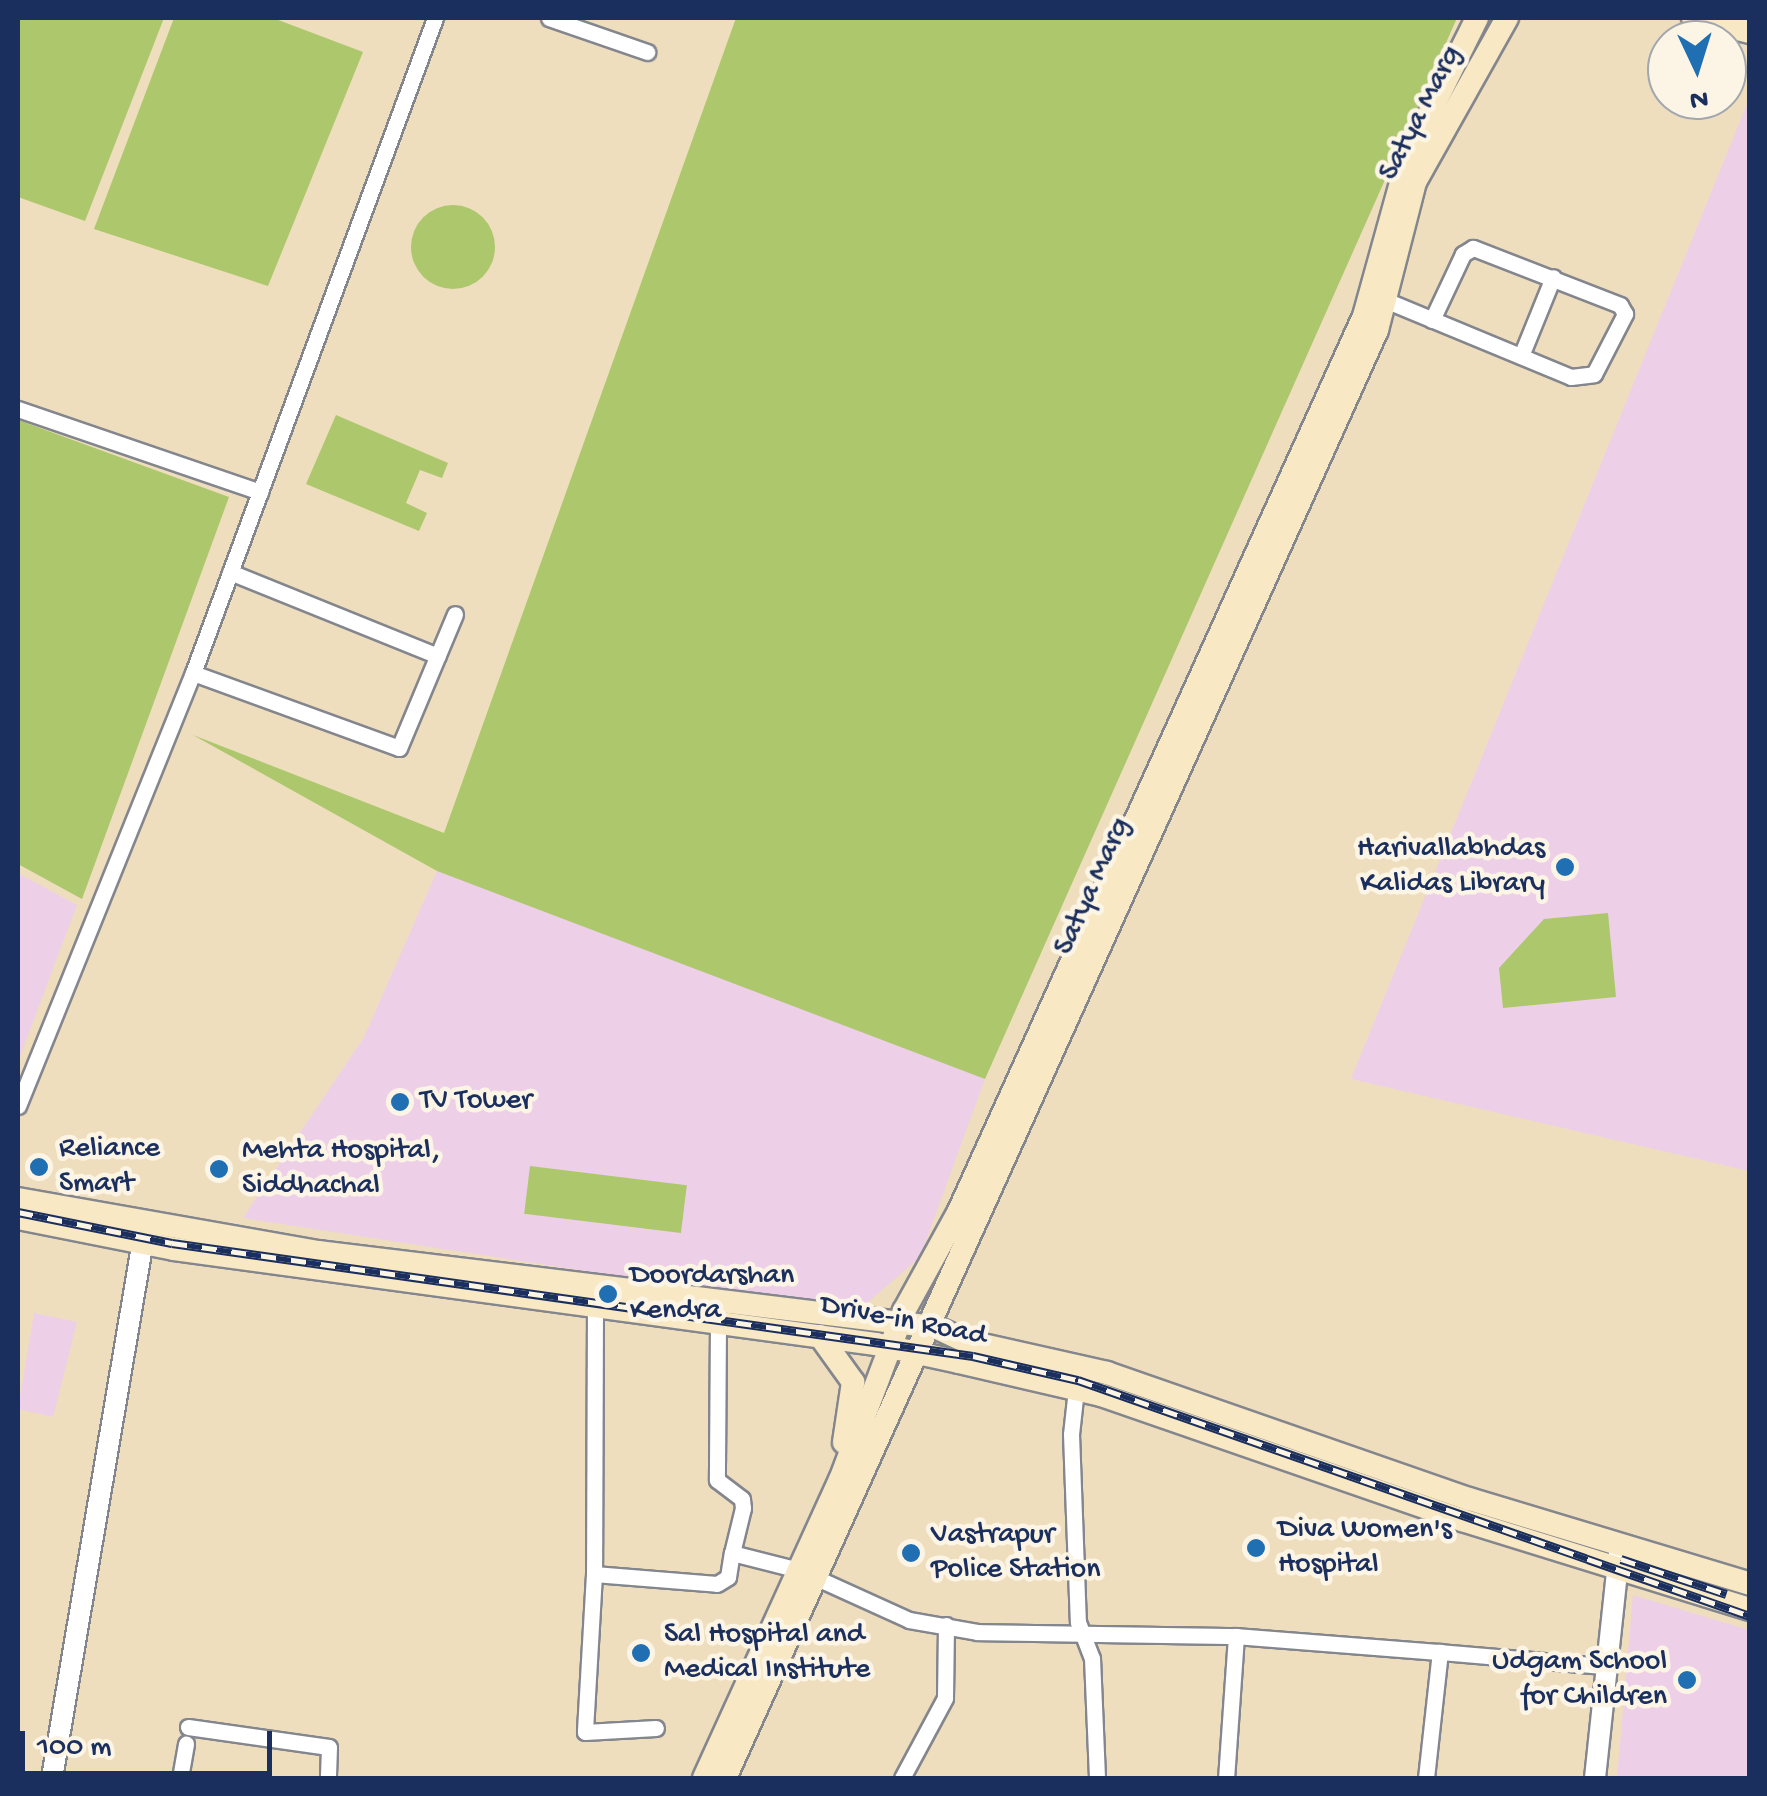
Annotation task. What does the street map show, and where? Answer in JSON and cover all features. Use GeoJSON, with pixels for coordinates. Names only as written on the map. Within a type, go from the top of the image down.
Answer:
{"type":"FeatureCollection","features":[{"type":"Feature","properties":{"kind":"main road","name":"Satya Marg"},"geometry":{"type":"LineString","coordinates":[[704,1778],[808,1574],[840,1480],[901,1350],[926,1326],[1324,423],[1364,316],[1408,156],[1478,18]]}},
{"type":"Feature","properties":{"kind":"main road","name":"Satya Marg"},"geometry":{"type":"LineString","coordinates":[[724,1778],[901,1350],[900,1322],[1071,968],[1384,300],[1416,182],[1507,18]]}},
{"type":"Feature","properties":{"kind":"main road"},"geometry":{"type":"LineString","coordinates":[[1692,18],[1750,32]]}},
{"type":"Feature","properties":{"kind":"main road","name":"Drive-in Road"},"geometry":{"type":"LineString","coordinates":[[18,1199],[144,1234],[901,1350],[1076,1389],[1617,1557],[1750,1584]]}},
{"type":"Feature","properties":{"kind":"main road","name":"Drive-in Road"},"geometry":{"type":"LineString","coordinates":[[18,1218],[808,1316],[926,1326],[1125,1379],[1750,1609]]}},
{"type":"Feature","properties":{"kind":"main road"},"geometry":{"type":"LineString","coordinates":[[820,1336],[853,1382],[840,1480]]}},
{"type":"Feature","properties":{"kind":"street"},"geometry":{"type":"LineString","coordinates":[[18,1106],[193,673],[434,18]]}},
{"type":"Feature","properties":{"kind":"street"},"geometry":{"type":"LineString","coordinates":[[549,18],[647,52]]}},
{"type":"Feature","properties":{"kind":"street"},"geometry":{"type":"LineString","coordinates":[[1384,300],[1432,320],[1572,377],[1594,374],[1625,314],[1620,305],[1473,248],[1463,254],[1432,320]]}},
{"type":"Feature","properties":{"kind":"street"},"geometry":{"type":"LineString","coordinates":[[1521,356],[1553,278]]}},
{"type":"Feature","properties":{"kind":"street"},"geometry":{"type":"LineString","coordinates":[[18,409],[260,492]]}},
{"type":"Feature","properties":{"kind":"street"},"geometry":{"type":"LineString","coordinates":[[230,572],[438,656]]}},
{"type":"Feature","properties":{"kind":"street"},"geometry":{"type":"LineString","coordinates":[[193,673],[399,748],[455,614]]}},
{"type":"Feature","properties":{"kind":"street"},"geometry":{"type":"LineString","coordinates":[[52,1778],[144,1234]]}},
{"type":"Feature","properties":{"kind":"street"},"geometry":{"type":"LineString","coordinates":[[595,1306],[594,1574],[585,1732],[656,1728]]}},
{"type":"Feature","properties":{"kind":"street"},"geometry":{"type":"LineString","coordinates":[[594,1574],[717,1584],[728,1576],[743,1508],[742,1499],[718,1480],[718,1322]]}},
{"type":"Feature","properties":{"kind":"street"},"geometry":{"type":"LineString","coordinates":[[1076,1389],[1071,1434],[1082,1633],[1092,1658],[1097,1778]]}},
{"type":"Feature","properties":{"kind":"street"},"geometry":{"type":"LineString","coordinates":[[732,1553],[808,1574],[909,1620],[946,1625],[1236,1636],[1604,1666]]}},
{"type":"Feature","properties":{"kind":"street"},"geometry":{"type":"LineString","coordinates":[[1595,1778],[1617,1557]]}},
{"type":"Feature","properties":{"kind":"street"},"geometry":{"type":"LineString","coordinates":[[902,1778],[945,1698],[946,1625]]}},
{"type":"Feature","properties":{"kind":"street"},"geometry":{"type":"LineString","coordinates":[[1226,1778],[1236,1636]]}},
{"type":"Feature","properties":{"kind":"street"},"geometry":{"type":"LineString","coordinates":[[1426,1778],[1440,1652]]}},
{"type":"Feature","properties":{"kind":"street"},"geometry":{"type":"LineString","coordinates":[[188,1727],[329,1748],[328,1778]]}},
{"type":"Feature","properties":{"kind":"street"},"geometry":{"type":"LineString","coordinates":[[180,1778],[186,1744]]}},
{"type":"Feature","properties":{"kind":"shaded area"},"geometry":{"type":"Polygon","coordinates":[[[1749,99],[1749,1171],[1351,1079],[1740,120],[1747,120],[1749,99]]]}},
{"type":"Feature","properties":{"kind":"shaded area","name":"Doordarshan Kendra"},"geometry":{"type":"Polygon","coordinates":[[[437,871],[881,1033],[985,1079],[920,1257],[866,1304],[753,1297],[243,1218],[364,1037],[437,871]]]}},
{"type":"Feature","properties":{"kind":"shaded area"},"geometry":{"type":"Polygon","coordinates":[[[18,873],[77,905],[18,1062],[18,873]]]}},
{"type":"Feature","properties":{"kind":"shaded area"},"geometry":{"type":"Polygon","coordinates":[[[34,1313],[77,1322],[53,1417],[18,1409],[34,1313]]]}},
{"type":"Feature","properties":{"kind":"shaded area","name":"Udgam School for Children"},"geometry":{"type":"Polygon","coordinates":[[[1633,1595],[1749,1630],[1749,1778],[1617,1778],[1633,1595]]]}},
{"type":"Feature","properties":{"kind":"green space"},"geometry":{"type":"Polygon","coordinates":[[[18,18],[164,18],[85,221],[18,197],[18,18]]]}},
{"type":"Feature","properties":{"kind":"green space"},"geometry":{"type":"Polygon","coordinates":[[[174,18],[273,18],[363,52],[268,286],[94,229],[174,18]]]}},
{"type":"Feature","properties":{"kind":"green space"},"geometry":{"type":"Polygon","coordinates":[[[736,18],[1457,18],[985,1079],[437,871],[193,735],[444,833],[736,18]]]}},
{"type":"Feature","properties":{"kind":"green space"},"geometry":{"type":"Polygon","coordinates":[[[453,205],[476,212],[488,224],[495,247],[488,270],[476,282],[453,289],[430,282],[418,270],[411,247],[418,224],[430,212],[453,205]]]}},
{"type":"Feature","properties":{"kind":"green space"},"geometry":{"type":"Polygon","coordinates":[[[336,415],[448,463],[442,478],[420,470],[406,503],[427,513],[419,531],[306,484],[336,415]]]}},
{"type":"Feature","properties":{"kind":"green space"},"geometry":{"type":"Polygon","coordinates":[[[18,420],[229,497],[82,899],[18,864],[18,420]]]}},
{"type":"Feature","properties":{"kind":"green space"},"geometry":{"type":"Polygon","coordinates":[[[1608,913],[1616,997],[1503,1008],[1499,968],[1544,919],[1608,913]]]}},
{"type":"Feature","properties":{"kind":"green space"},"geometry":{"type":"Polygon","coordinates":[[[530,1166],[687,1185],[681,1233],[524,1214],[530,1166]]]}},
{"type":"Feature","properties":{"kind":"railway"},"geometry":{"type":"LineString","coordinates":[[18,1212],[172,1243],[973,1356],[1078,1380],[1750,1616]]}},
{"type":"Feature","properties":{"kind":"railway"},"geometry":{"type":"LineString","coordinates":[[1621,1559],[1726,1594]]}},
{"type":"Feature","properties":{"kind":"place","name":"Harivallabhdas Kalidas Library"},"geometry":{"type":"Point","coordinates":[1565,867]}},
{"type":"Feature","properties":{"kind":"place","name":"TV Tower"},"geometry":{"type":"Point","coordinates":[400,1102]}},
{"type":"Feature","properties":{"kind":"place","name":"Reliance Smart"},"geometry":{"type":"Point","coordinates":[39,1167]}},
{"type":"Feature","properties":{"kind":"place","name":"Mehta Hospital, Siddhachal"},"geometry":{"type":"Point","coordinates":[219,1169]}},
{"type":"Feature","properties":{"kind":"place","name":"Doordarshan Kendra"},"geometry":{"type":"Point","coordinates":[608,1294]}},
{"type":"Feature","properties":{"kind":"place","name":"Diva Women's Hospital"},"geometry":{"type":"Point","coordinates":[1256,1548]}},
{"type":"Feature","properties":{"kind":"place","name":"Vastrapur Police Station"},"geometry":{"type":"Point","coordinates":[911,1553]}},
{"type":"Feature","properties":{"kind":"place","name":"Sal Hospital and Medical Institute"},"geometry":{"type":"Point","coordinates":[641,1653]}},
{"type":"Feature","properties":{"kind":"place","name":"Udgam School for Children"},"geometry":{"type":"Point","coordinates":[1687,1680]}}]}
